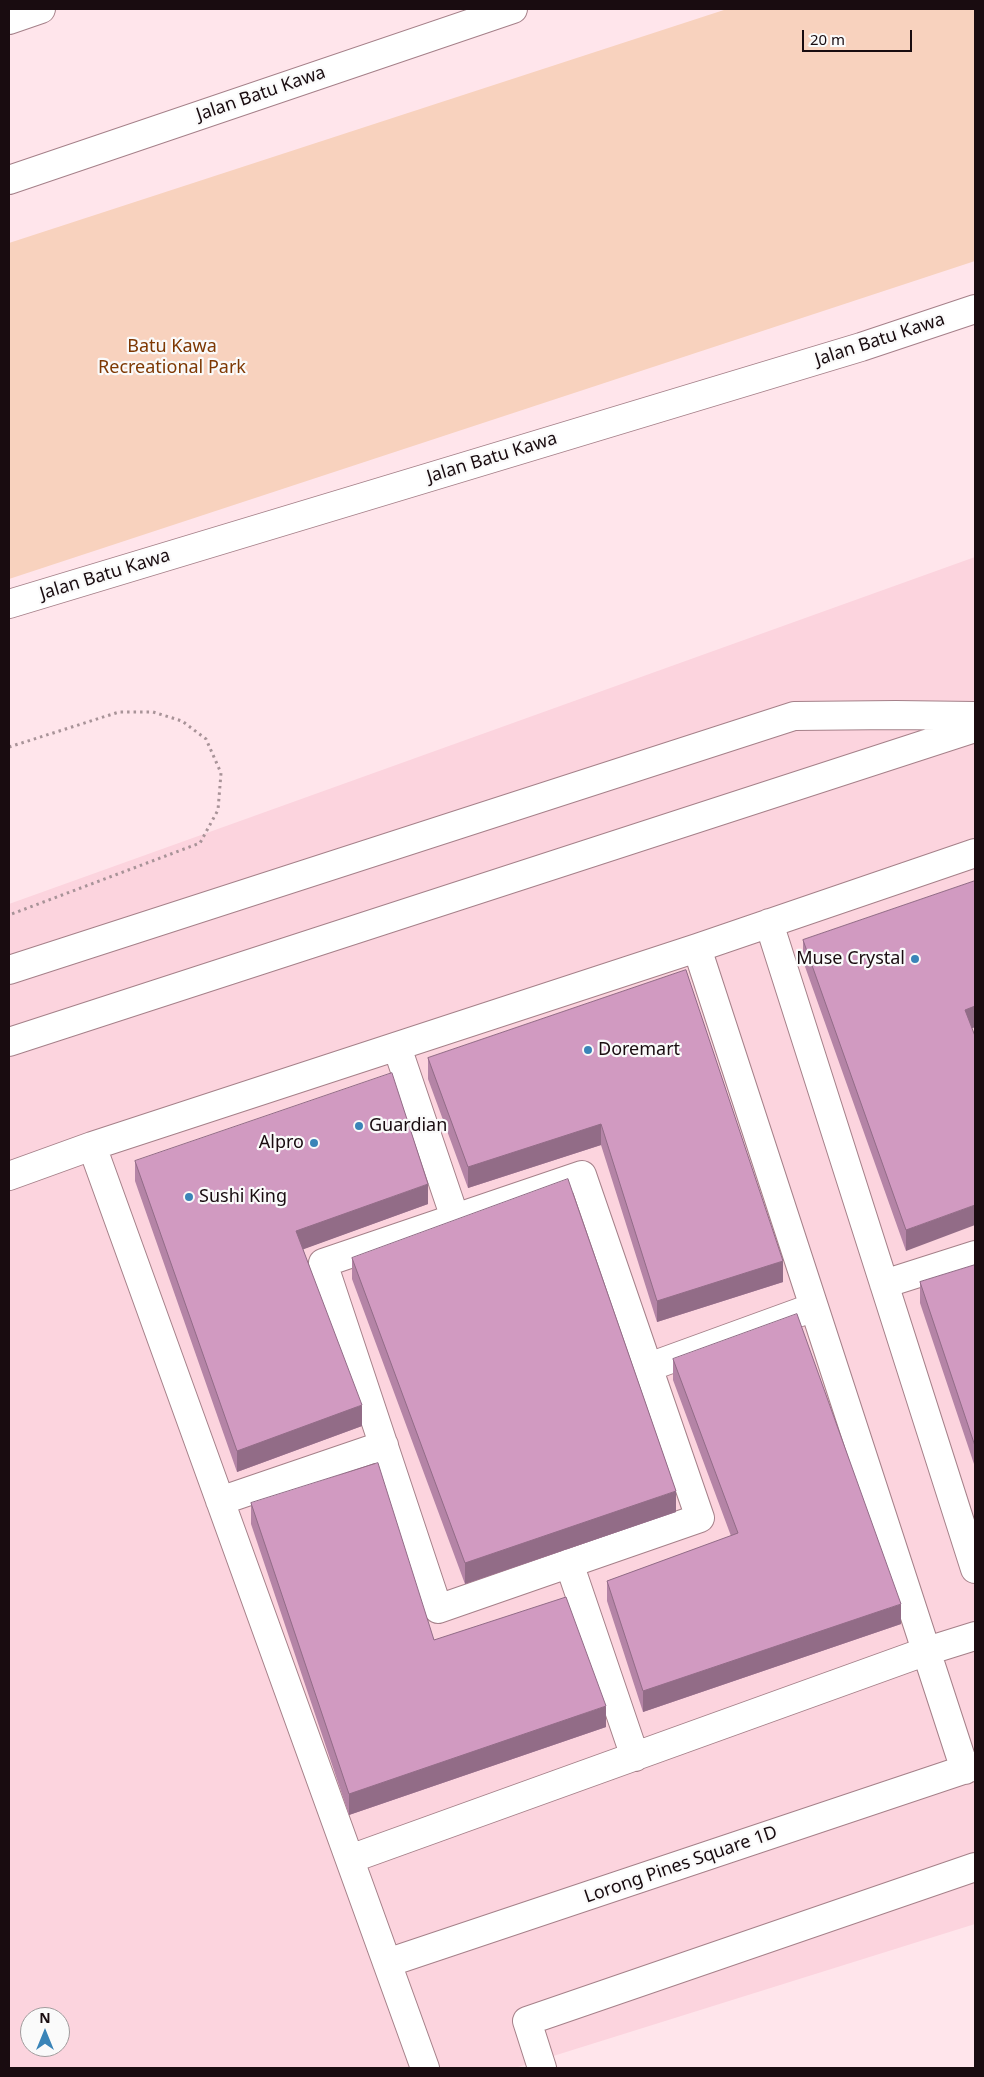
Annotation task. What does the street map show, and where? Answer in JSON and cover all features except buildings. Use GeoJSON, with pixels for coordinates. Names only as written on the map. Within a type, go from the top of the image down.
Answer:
{"type":"FeatureCollection","features":[{"type":"Feature","properties":{"kind":"main road"},"geometry":{"type":"LineString","coordinates":[[9,20],[41,9]]}},
{"type":"Feature","properties":{"kind":"main road","name":"Jalan Batu Kawa"},"geometry":{"type":"LineString","coordinates":[[9,180],[513,9]]}},
{"type":"Feature","properties":{"kind":"main road","name":"Jalan Batu Kawa"},"geometry":{"type":"LineString","coordinates":[[9,604],[852,350],[975,309]]}},
{"type":"Feature","properties":{"kind":"main road"},"geometry":{"type":"LineString","coordinates":[[9,970],[794,716],[975,716]]}},
{"type":"Feature","properties":{"kind":"main road"},"geometry":{"type":"LineString","coordinates":[[9,1042],[975,728]]}},
{"type":"Feature","properties":{"kind":"main road"},"geometry":{"type":"LineString","coordinates":[[9,1176],[92,1146],[697,948],[975,853]]}},
{"type":"Feature","properties":{"kind":"main road"},"geometry":{"type":"LineString","coordinates":[[769,923],[975,1569]]}},
{"type":"Feature","properties":{"kind":"main road"},"geometry":{"type":"LineString","coordinates":[[697,948],[927,1651],[970,1768]]}},
{"type":"Feature","properties":{"kind":"main road"},"geometry":{"type":"LineString","coordinates":[[397,1047],[455,1218]]}},
{"type":"Feature","properties":{"kind":"main road"},"geometry":{"type":"LineString","coordinates":[[92,1146],[425,2068]]}},
{"type":"Feature","properties":{"kind":"main road"},"geometry":{"type":"LineString","coordinates":[[582,1175],[700,1518],[438,1609],[323,1263],[455,1218],[582,1175]]}},
{"type":"Feature","properties":{"kind":"main road"},"geometry":{"type":"LineString","coordinates":[[884,1284],[975,1255]]}},
{"type":"Feature","properties":{"kind":"main road"},"geometry":{"type":"LineString","coordinates":[[649,1367],[814,1307]]}},
{"type":"Feature","properties":{"kind":"main road"},"geometry":{"type":"LineString","coordinates":[[220,1501],[384,1445]]}},
{"type":"Feature","properties":{"kind":"main road"},"geometry":{"type":"LineString","coordinates":[[569,1563],[636,1757]]}},
{"type":"Feature","properties":{"kind":"main road"},"geometry":{"type":"LineString","coordinates":[[350,1859],[927,1651],[975,1636]]}},
{"type":"Feature","properties":{"kind":"main road","name":"Lorong Pines Square 1D"},"geometry":{"type":"LineString","coordinates":[[388,1963],[970,1768]]}},
{"type":"Feature","properties":{"kind":"main road"},"geometry":{"type":"LineString","coordinates":[[542,2068],[527,2022],[975,1867]]}},
{"type":"Feature","properties":{"kind":"path"},"geometry":{"type":"LineString","coordinates":[[9,747],[119,712],[154,712],[182,721],[206,739],[221,773],[218,810],[200,843],[9,915]]}},
{"type":"Feature","properties":{"kind":"shaded area"},"geometry":{"type":"Polygon","coordinates":[[[975,557],[975,1924],[515,2068],[9,2068],[9,904],[975,557]]]}},
{"type":"Feature","properties":{"kind":"green space","name":"Batu Kawa Recreational Park"},"geometry":{"type":"Polygon","coordinates":[[[727,9],[975,9],[975,261],[9,579],[9,243],[727,9]]]}},
{"type":"Feature","properties":{"kind":"place","name":"Muse Crystal"},"geometry":{"type":"Point","coordinates":[915,959]}},
{"type":"Feature","properties":{"kind":"place","name":"Doremart"},"geometry":{"type":"Point","coordinates":[588,1050]}},
{"type":"Feature","properties":{"kind":"place","name":"Guardian"},"geometry":{"type":"Point","coordinates":[359,1126]}},
{"type":"Feature","properties":{"kind":"place","name":"Alpro"},"geometry":{"type":"Point","coordinates":[314,1143]}},
{"type":"Feature","properties":{"kind":"place","name":"Sushi King"},"geometry":{"type":"Point","coordinates":[189,1197]}}]}
